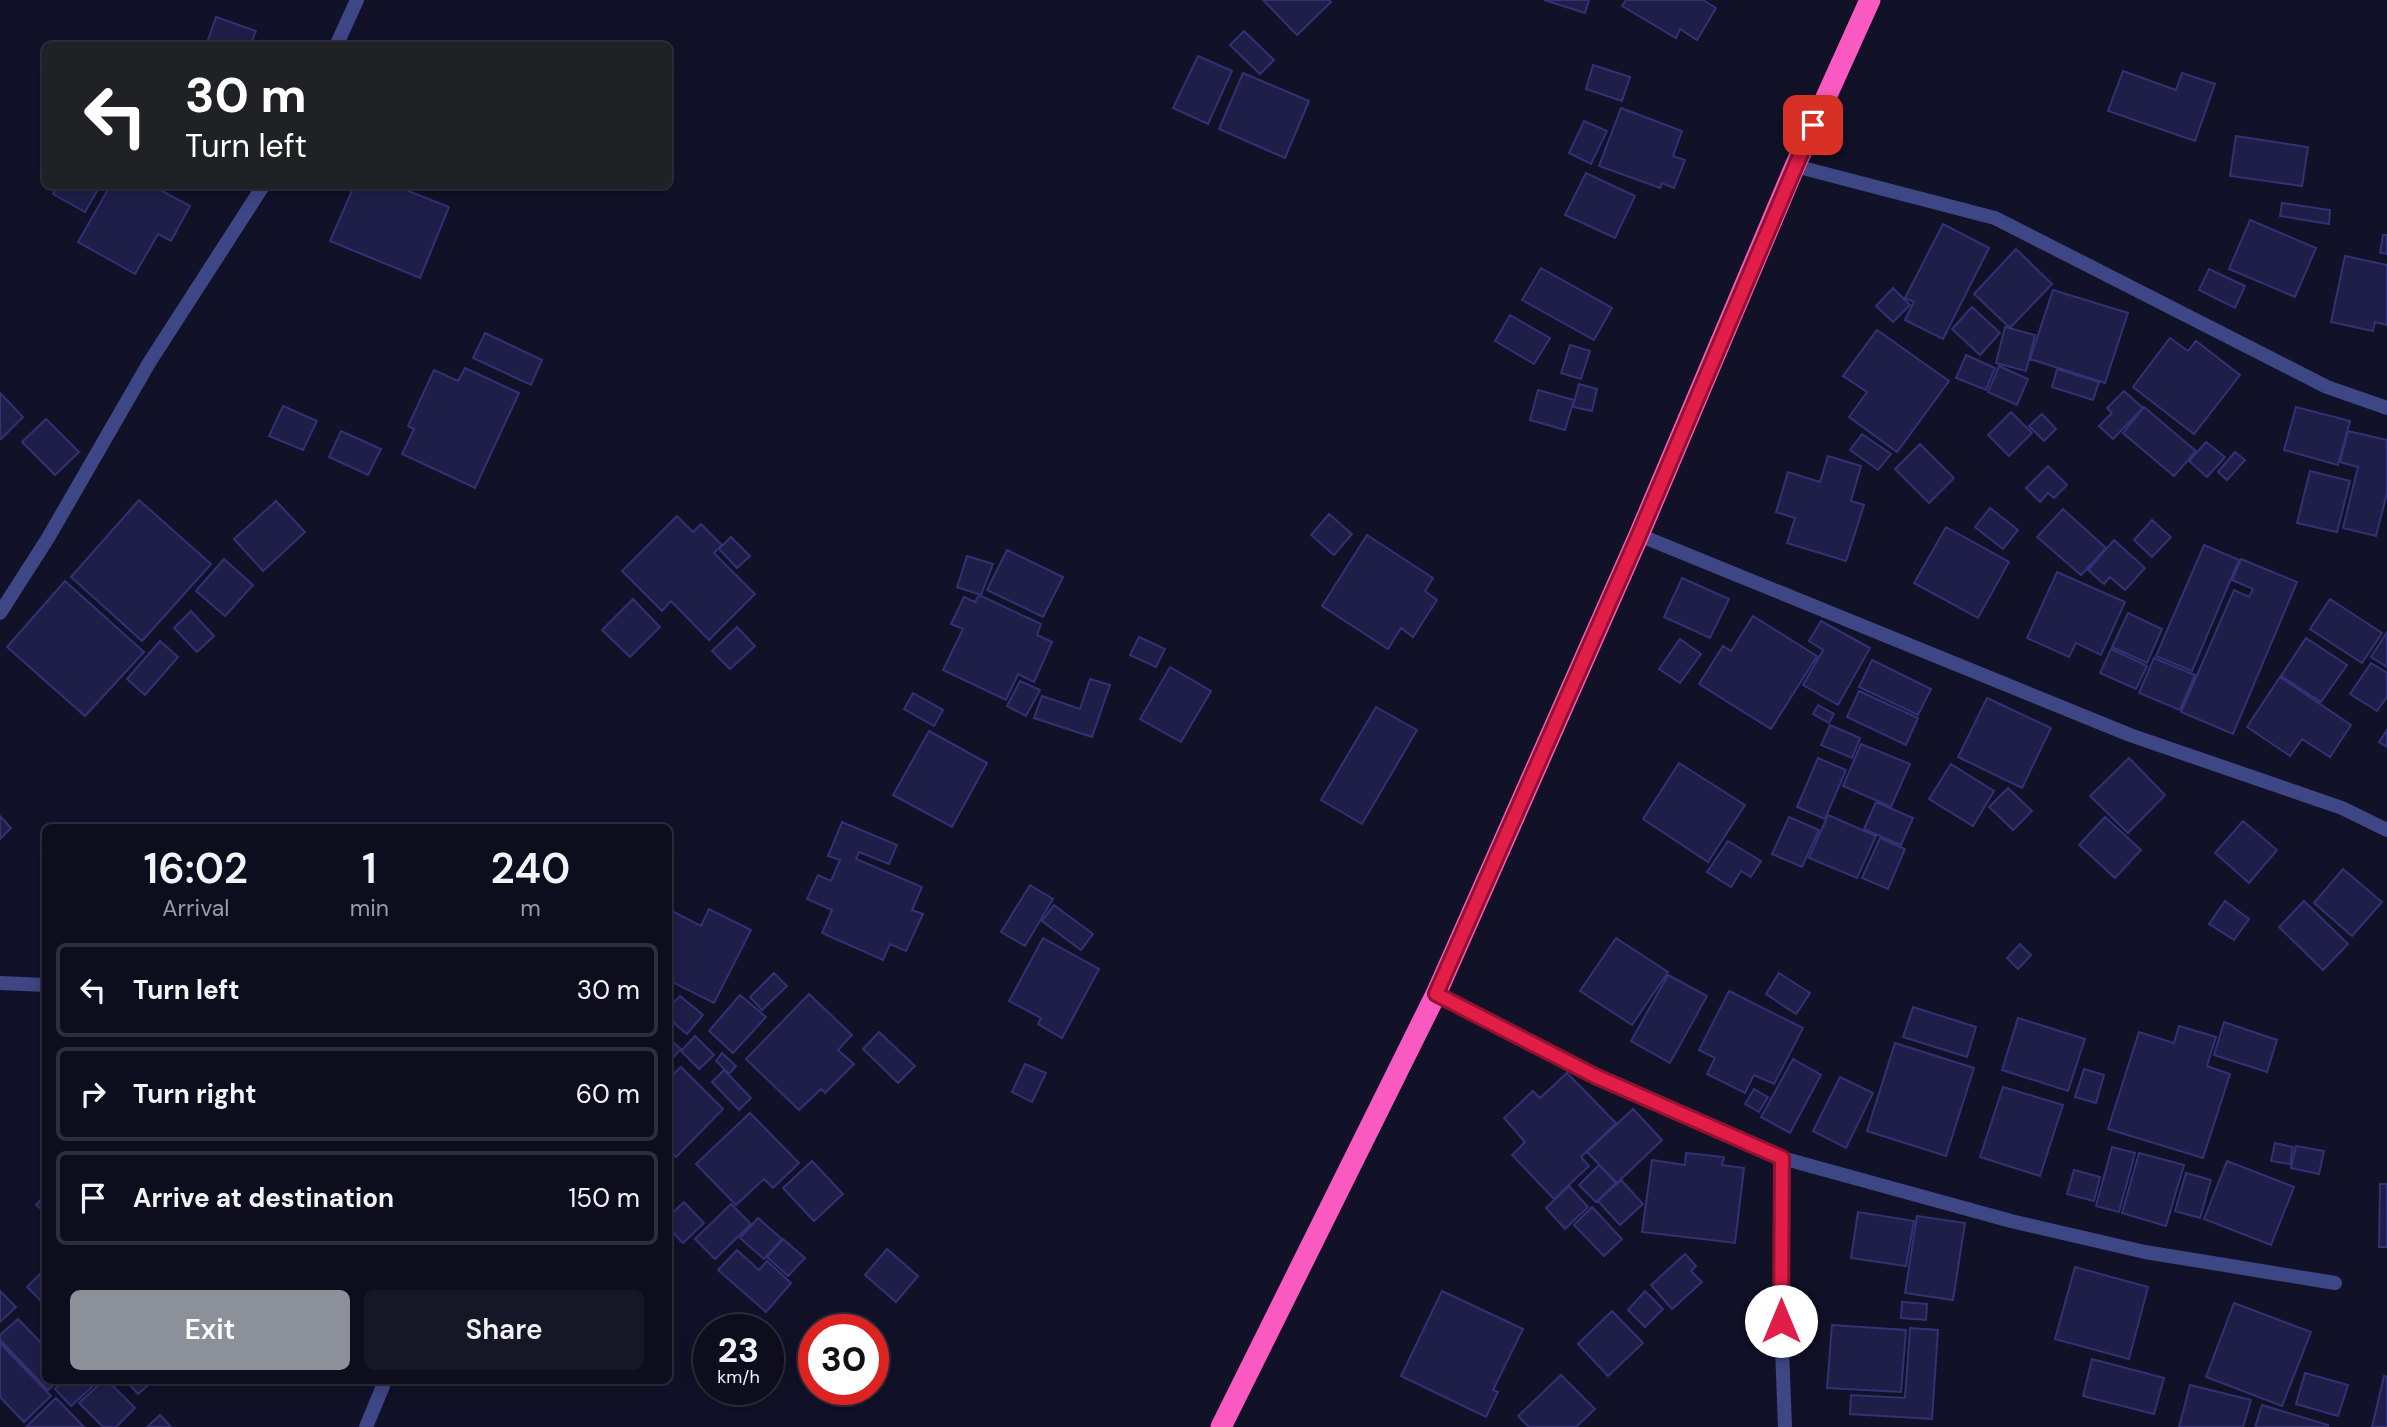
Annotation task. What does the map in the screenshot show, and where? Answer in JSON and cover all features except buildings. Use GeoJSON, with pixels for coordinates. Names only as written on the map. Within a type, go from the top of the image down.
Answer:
{"type":"FeatureCollection","features":[{"type":"Feature","properties":{"kind":"highway"},"geometry":{"type":"LineString","coordinates":[[1221,1427],[1436,994],[1639,535],[1794,166],[1870,0]]}},
{"type":"Feature","properties":{"kind":"street"},"geometry":{"type":"LineString","coordinates":[[338,42],[357,0]]}},
{"type":"Feature","properties":{"kind":"street"},"geometry":{"type":"LineString","coordinates":[[1794,166],[1995,218],[2327,387],[2387,408]]}},
{"type":"Feature","properties":{"kind":"street"},"geometry":{"type":"LineString","coordinates":[[0,613],[48,538],[149,363],[261,189]]}},
{"type":"Feature","properties":{"kind":"street"},"geometry":{"type":"LineString","coordinates":[[1639,535],[2130,735],[2331,804],[2387,830]]}},
{"type":"Feature","properties":{"kind":"street"},"geometry":{"type":"LineString","coordinates":[[0,983],[42,985]]}},
{"type":"Feature","properties":{"kind":"street"},"geometry":{"type":"LineString","coordinates":[[1436,994],[1595,1076],[1782,1158],[2011,1221],[2145,1252],[2335,1283]]}},
{"type":"Feature","properties":{"kind":"street"},"geometry":{"type":"LineString","coordinates":[[1782,1158],[1781,1321],[1785,1427]]}},
{"type":"Feature","properties":{"kind":"street"},"geometry":{"type":"LineString","coordinates":[[366,1427],[382,1384]]}},
{"type":"Feature","properties":{"kind":"route"},"geometry":{"type":"LineString","coordinates":[[1781,1321],[1782,1158],[1595,1076],[1436,994],[1639,535],[1813,125]]}}]}
